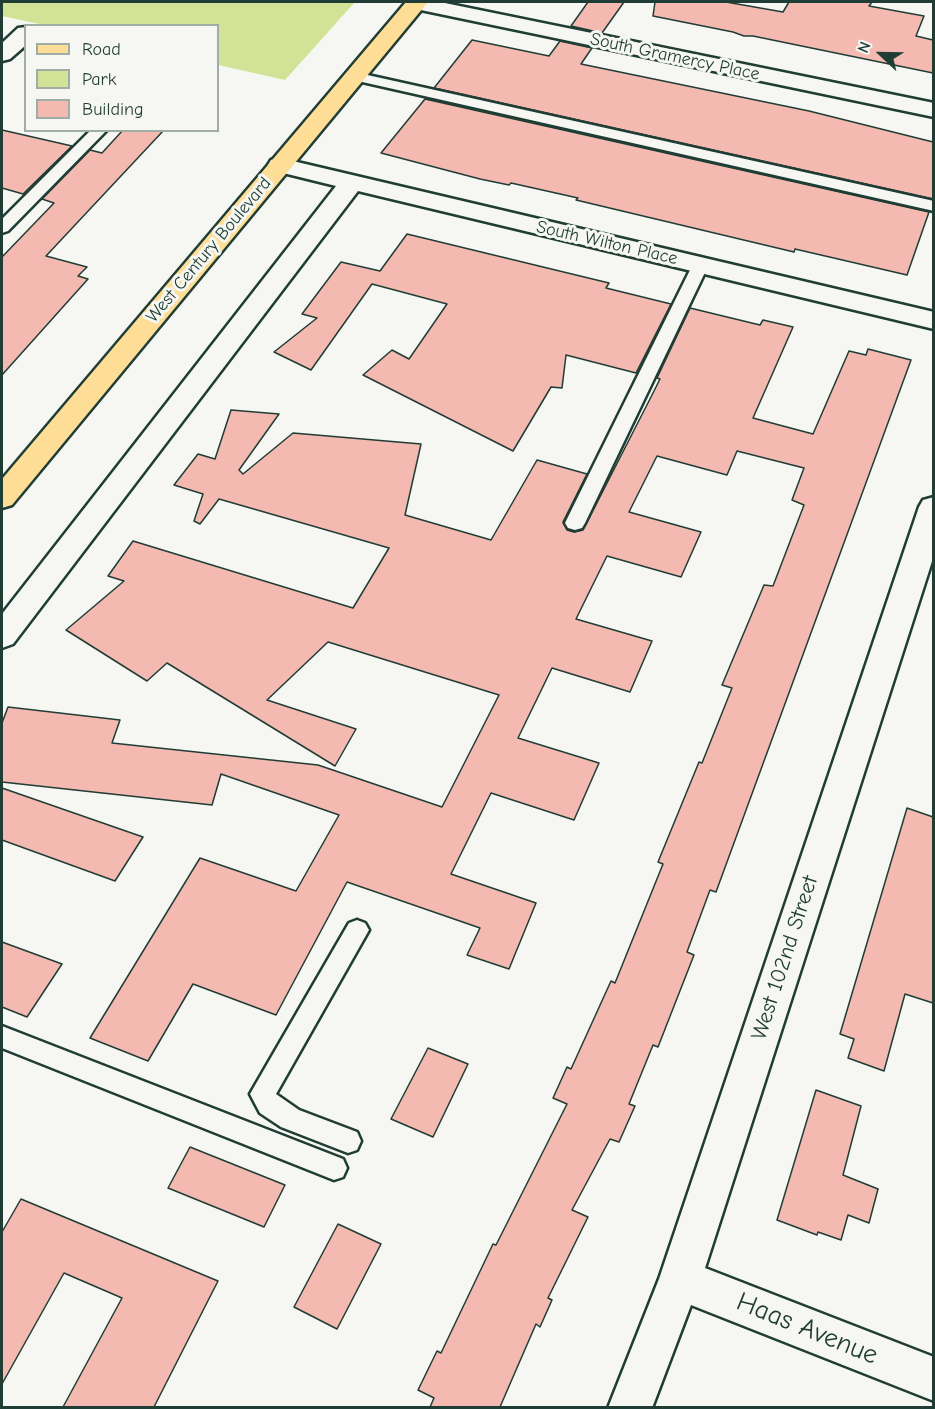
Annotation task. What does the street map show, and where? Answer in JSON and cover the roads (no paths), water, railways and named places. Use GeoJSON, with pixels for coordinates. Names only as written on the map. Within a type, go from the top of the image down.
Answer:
{"type":"FeatureCollection","features":[{"type":"Feature","properties":{"kind":"main road","name":"West Century Boulevard"},"geometry":{"type":"LineString","coordinates":[[2,498],[416,2]]}},
{"type":"Feature","properties":{"kind":"street","name":"South Gramercy Place"},"geometry":{"type":"LineString","coordinates":[[416,2],[933,110]]}},
{"type":"Feature","properties":{"kind":"street"},"geometry":{"type":"LineString","coordinates":[[2,54],[24,35]]}},
{"type":"Feature","properties":{"kind":"street","name":"South Wilton Place"},"geometry":{"type":"LineString","coordinates":[[280,165],[933,321]]}},
{"type":"Feature","properties":{"kind":"street"},"geometry":{"type":"LineString","coordinates":[[2,636],[352,182]]}},
{"type":"Feature","properties":{"kind":"street","name":"West 102nd Street"},"geometry":{"type":"LineString","coordinates":[[630,1407],[680,1279],[933,507]]}},
{"type":"Feature","properties":{"kind":"street","name":"Haas Avenue"},"geometry":{"type":"LineString","coordinates":[[680,1279],[933,1379]]}},
{"type":"Feature","properties":{"kind":"lane"},"geometry":{"type":"LineString","coordinates":[[354,76],[933,206]]}},
{"type":"Feature","properties":{"kind":"lane"},"geometry":{"type":"LineString","coordinates":[[2,228],[98,132]]}},
{"type":"Feature","properties":{"kind":"lane"},"geometry":{"type":"LineString","coordinates":[[575,523],[700,266]]}},
{"type":"Feature","properties":{"kind":"lane"},"geometry":{"type":"LineString","coordinates":[[348,1142],[290,1119],[268,1105],[263,1094],[357,930]]}},
{"type":"Feature","properties":{"kind":"lane"},"geometry":{"type":"LineString","coordinates":[[2,1037],[334,1168]]}}]}
